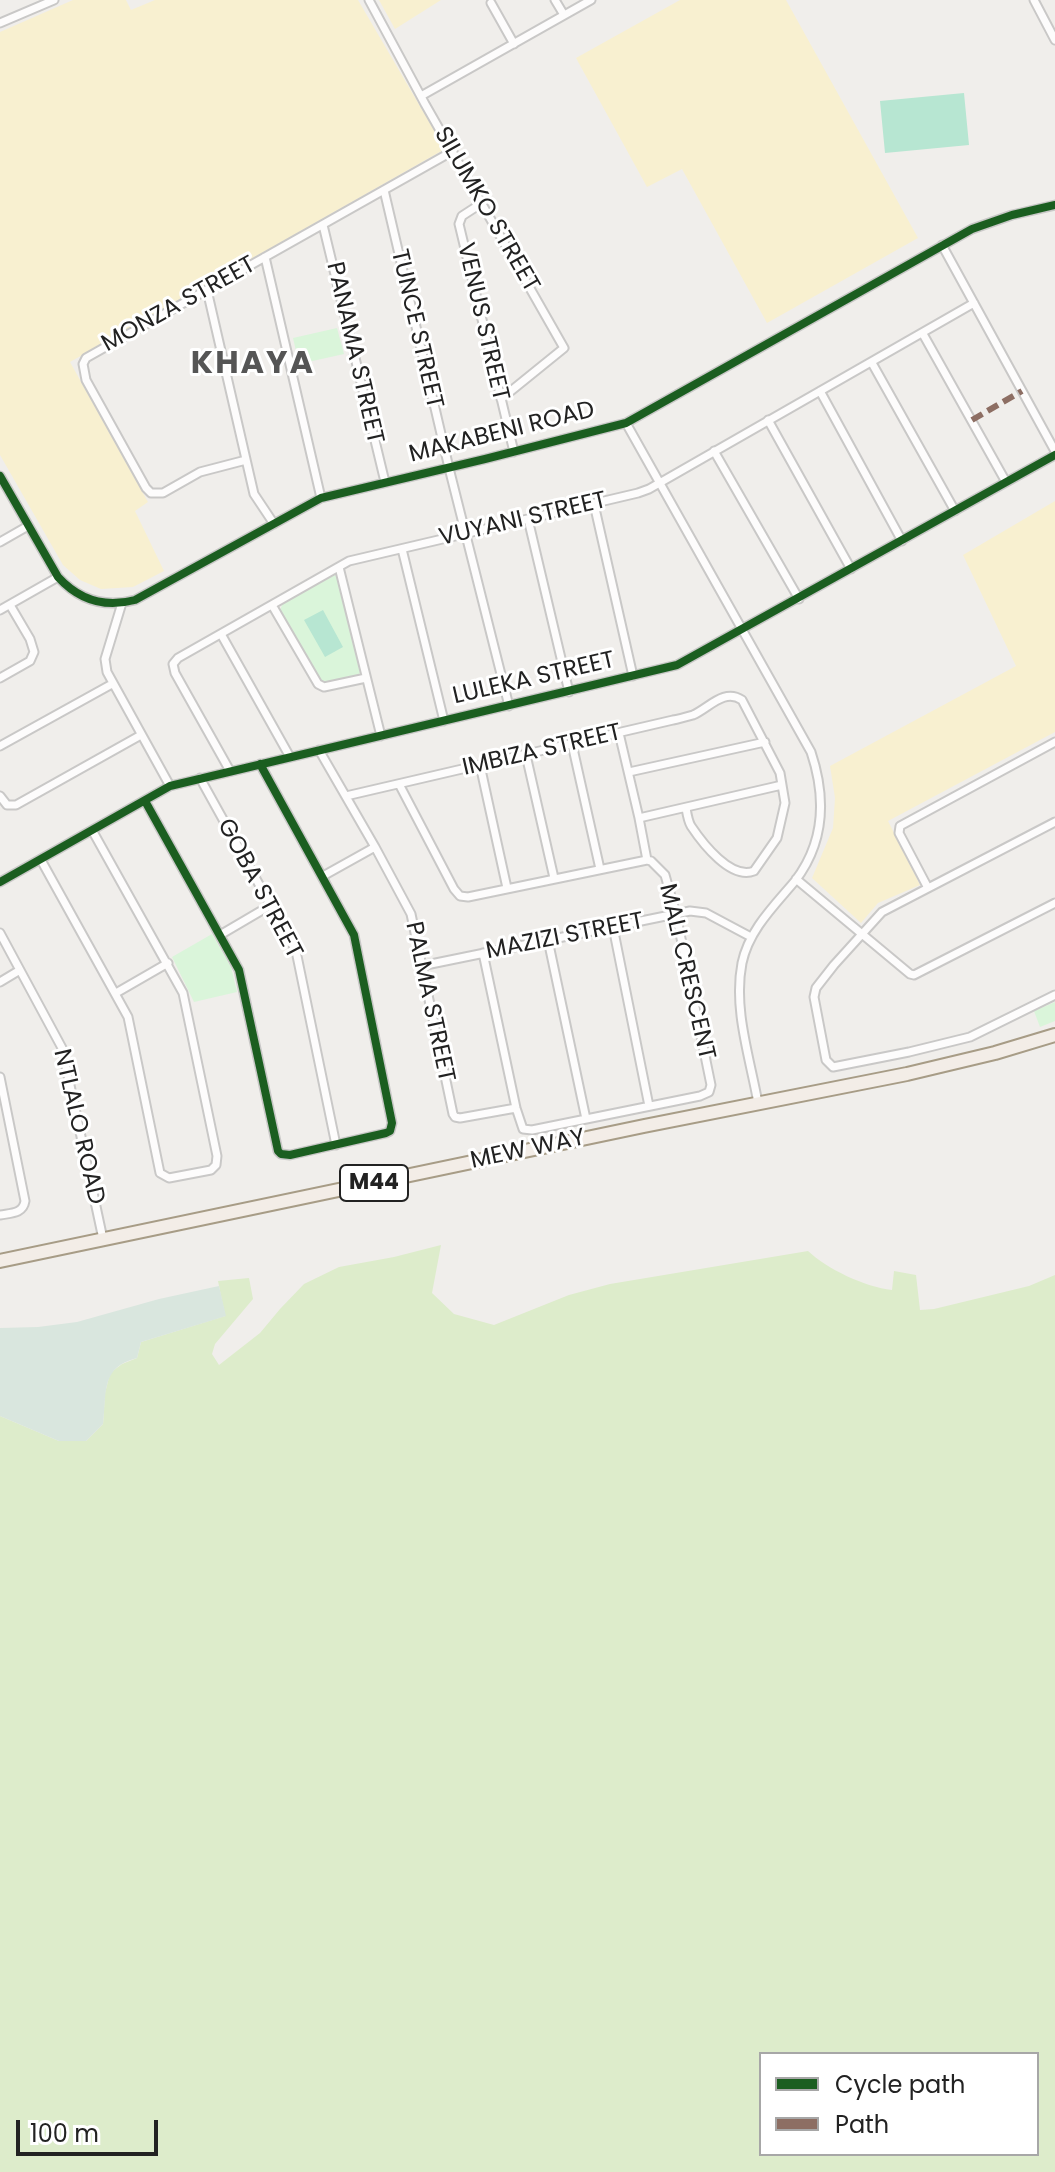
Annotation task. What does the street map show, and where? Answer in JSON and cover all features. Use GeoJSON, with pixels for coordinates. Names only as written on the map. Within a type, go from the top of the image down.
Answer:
{"type":"FeatureCollection","features":[{"type":"Feature","properties":{"kind":"main road","name":"MEW WAY"},"geometry":{"type":"LineString","coordinates":[[0,1261],[907,1074],[1055,1035]]}},
{"type":"Feature","properties":{"kind":"street"},"geometry":{"type":"LineString","coordinates":[[0,23],[33,4],[54,0]]}},
{"type":"Feature","properties":{"kind":"street","name":"SILUMKO STREET"},"geometry":{"type":"LineString","coordinates":[[369,0],[564,348],[501,399]]}},
{"type":"Feature","properties":{"kind":"street"},"geometry":{"type":"LineString","coordinates":[[555,0],[564,15]]}},
{"type":"Feature","properties":{"kind":"street"},"geometry":{"type":"LineString","coordinates":[[421,96],[591,0]]}},
{"type":"Feature","properties":{"kind":"street"},"geometry":{"type":"LineString","coordinates":[[1034,0],[1055,40]]}},
{"type":"Feature","properties":{"kind":"street"},"geometry":{"type":"LineString","coordinates":[[491,3],[514,44]]}},
{"type":"Feature","properties":{"kind":"street","name":"MONZA STREET"},"geometry":{"type":"LineString","coordinates":[[246,460],[200,472],[163,493],[151,493],[83,372],[83,364],[90,354],[453,151]]}},
{"type":"Feature","properties":{"kind":"street","name":"TUNCE STREET"},"geometry":{"type":"LineString","coordinates":[[384,190],[509,706]]}},
{"type":"Feature","properties":{"kind":"street","name":"VENUS STREET"},"geometry":{"type":"LineString","coordinates":[[482,203],[462,216],[459,224],[514,452]]}},
{"type":"Feature","properties":{"kind":"street","name":"MAKABENI ROAD"},"geometry":{"type":"LineString","coordinates":[[122,603],[147,594],[321,498],[626,423],[972,229],[1055,205]]}},
{"type":"Feature","properties":{"kind":"street","name":"PANAMA STREET"},"geometry":{"type":"LineString","coordinates":[[323,225],[385,482]]}},
{"type":"Feature","properties":{"kind":"street"},"geometry":{"type":"LineString","coordinates":[[942,245],[1055,453]]}},
{"type":"Feature","properties":{"kind":"street"},"geometry":{"type":"LineString","coordinates":[[265,257],[321,498]]}},
{"type":"Feature","properties":{"kind":"street"},"geometry":{"type":"LineString","coordinates":[[207,290],[254,494],[274,524]]}},
{"type":"Feature","properties":{"kind":"street","name":"VUYANI STREET"},"geometry":{"type":"LineString","coordinates":[[230,771],[173,668],[178,658],[349,561],[638,493],[974,303]]}},
{"type":"Feature","properties":{"kind":"street"},"geometry":{"type":"LineString","coordinates":[[923,334],[1006,482]]}},
{"type":"Feature","properties":{"kind":"street"},"geometry":{"type":"LineString","coordinates":[[872,363],[955,511]]}},
{"type":"Feature","properties":{"kind":"street"},"geometry":{"type":"LineString","coordinates":[[820,391],[902,541]]}},
{"type":"Feature","properties":{"kind":"street"},"geometry":{"type":"LineString","coordinates":[[768,420],[851,569]]}},
{"type":"Feature","properties":{"kind":"street"},"geometry":{"type":"LineString","coordinates":[[626,423],[811,752],[819,776],[820,824],[810,854],[796,879],[751,937],[743,961],[739,1002],[758,1103]]}},
{"type":"Feature","properties":{"kind":"street"},"geometry":{"type":"LineString","coordinates":[[714,451],[799,599]]}},
{"type":"Feature","properties":{"kind":"street","name":"LULEKA STREET"},"geometry":{"type":"LineString","coordinates":[[0,882],[170,786],[677,665],[1055,453]]}},
{"type":"Feature","properties":{"kind":"street"},"geometry":{"type":"LineString","coordinates":[[0,476],[58,577],[68,588],[79,596],[107,604],[122,603],[105,659],[107,672],[170,786]]}},
{"type":"Feature","properties":{"kind":"street"},"geometry":{"type":"LineString","coordinates":[[594,504],[633,676]]}},
{"type":"Feature","properties":{"kind":"street"},"geometry":{"type":"LineString","coordinates":[[528,519],[569,692]]}},
{"type":"Feature","properties":{"kind":"street"},"geometry":{"type":"LineString","coordinates":[[0,542],[28,526]]}},
{"type":"Feature","properties":{"kind":"street"},"geometry":{"type":"LineString","coordinates":[[402,549],[444,721]]}},
{"type":"Feature","properties":{"kind":"street"},"geometry":{"type":"LineString","coordinates":[[339,567],[381,736]]}},
{"type":"Feature","properties":{"kind":"street"},"geometry":{"type":"LineString","coordinates":[[0,610],[58,577]]}},
{"type":"Feature","properties":{"kind":"street"},"geometry":{"type":"LineString","coordinates":[[0,678],[30,661],[34,652],[10,605]]}},
{"type":"Feature","properties":{"kind":"street"},"geometry":{"type":"LineString","coordinates":[[272,605],[318,684],[324,687],[366,678]]}},
{"type":"Feature","properties":{"kind":"street"},"geometry":{"type":"LineString","coordinates":[[221,634],[290,757]]}},
{"type":"Feature","properties":{"kind":"street"},"geometry":{"type":"LineString","coordinates":[[0,746],[112,684]]}},
{"type":"Feature","properties":{"kind":"street","name":"IMBIZA STREET"},"geometry":{"type":"LineString","coordinates":[[346,796],[692,715],[726,696],[734,695],[742,700],[765,742]]}},
{"type":"Feature","properties":{"kind":"street","name":"MALI CRESCENT"},"geometry":{"type":"LineString","coordinates":[[516,1108],[521,1125],[527,1130],[700,1096],[709,1092],[711,1085],[676,914],[665,875],[647,860],[619,733]]}},
{"type":"Feature","properties":{"kind":"street"},"geometry":{"type":"LineString","coordinates":[[0,796],[7,805],[16,805],[141,735]]}},
{"type":"Feature","properties":{"kind":"street"},"geometry":{"type":"LineString","coordinates":[[629,772],[765,742],[780,773],[785,803],[777,838],[754,871],[741,873],[719,860],[689,824],[686,808]]}},
{"type":"Feature","properties":{"kind":"street"},"geometry":{"type":"LineString","coordinates":[[928,888],[899,833],[903,823],[1055,742]]}},
{"type":"Feature","properties":{"kind":"street"},"geometry":{"type":"LineString","coordinates":[[572,744],[600,869]]}},
{"type":"Feature","properties":{"kind":"street","name":"PALMA STREET"},"geometry":{"type":"LineString","coordinates":[[319,750],[408,907],[453,1114],[460,1118],[516,1108]]}},
{"type":"Feature","properties":{"kind":"street"},"geometry":{"type":"LineString","coordinates":[[526,755],[554,878]]}},
{"type":"Feature","properties":{"kind":"street"},"geometry":{"type":"LineString","coordinates":[[145,801],[241,976],[278,1151],[290,1155],[386,1133],[390,1131],[392,1123],[354,935],[260,764]]}},
{"type":"Feature","properties":{"kind":"street"},"geometry":{"type":"LineString","coordinates":[[480,765],[507,888]]}},
{"type":"Feature","properties":{"kind":"street","name":"GOBA STREET"},"geometry":{"type":"LineString","coordinates":[[200,778],[298,960],[336,1145]]}},
{"type":"Feature","properties":{"kind":"street"},"geometry":{"type":"LineString","coordinates":[[399,784],[460,896],[468,897],[647,860]]}},
{"type":"Feature","properties":{"kind":"street"},"geometry":{"type":"LineString","coordinates":[[639,818],[782,785]]}},
{"type":"Feature","properties":{"kind":"street"},"geometry":{"type":"LineString","coordinates":[[1055,822],[882,912],[814,992],[826,1060],[833,1067],[970,1037],[1055,995]]}},
{"type":"Feature","properties":{"kind":"street"},"geometry":{"type":"LineString","coordinates":[[41,860],[116,993],[129,1023],[160,1173],[169,1178],[211,1170],[216,1165],[217,1156],[183,993],[92,830]]}},
{"type":"Feature","properties":{"kind":"street"},"geometry":{"type":"LineString","coordinates":[[323,876],[375,847]]}},
{"type":"Feature","properties":{"kind":"street"},"geometry":{"type":"LineString","coordinates":[[796,879],[914,975],[1055,903]]}},
{"type":"Feature","properties":{"kind":"street"},"geometry":{"type":"LineString","coordinates":[[220,935],[271,905]]}},
{"type":"Feature","properties":{"kind":"street","name":"MAZIZI STREET"},"geometry":{"type":"LineString","coordinates":[[421,966],[690,911],[706,913],[751,937]]}},
{"type":"Feature","properties":{"kind":"street"},"geometry":{"type":"LineString","coordinates":[[613,927],[649,1106]]}},
{"type":"Feature","properties":{"kind":"street","name":"NTLALO ROAD"},"geometry":{"type":"LineString","coordinates":[[0,933],[57,1036],[66,1060],[103,1239]]}},
{"type":"Feature","properties":{"kind":"street"},"geometry":{"type":"LineString","coordinates":[[548,940],[586,1119]]}},
{"type":"Feature","properties":{"kind":"street"},"geometry":{"type":"LineString","coordinates":[[483,953],[516,1108]]}},
{"type":"Feature","properties":{"kind":"street"},"geometry":{"type":"LineString","coordinates":[[116,993],[168,963]]}},
{"type":"Feature","properties":{"kind":"street"},"geometry":{"type":"LineString","coordinates":[[0,982],[20,970]]}},
{"type":"Feature","properties":{"kind":"street"},"geometry":{"type":"LineString","coordinates":[[0,1077],[25,1201],[18,1212],[0,1215]]}},
{"type":"Feature","properties":{"kind":"green space"},"geometry":{"type":"Polygon","coordinates":[[[964,93],[969,145],[885,153],[880,101],[964,93]]]}},
{"type":"Feature","properties":{"kind":"green space"},"geometry":{"type":"Polygon","coordinates":[[[337,328],[344,354],[299,364],[293,338],[337,328]]]}},
{"type":"Feature","properties":{"kind":"green space"},"geometry":{"type":"Polygon","coordinates":[[[335,575],[339,580],[360,673],[356,677],[324,684],[320,682],[280,610],[283,603],[335,575]]]}},
{"type":"Feature","properties":{"kind":"green space"},"geometry":{"type":"Polygon","coordinates":[[[323,610],[343,647],[325,657],[304,620],[323,610]]]}},
{"type":"Feature","properties":{"kind":"green space"},"geometry":{"type":"Polygon","coordinates":[[[212,934],[231,967],[237,992],[194,1002],[172,957],[212,934]]]}},
{"type":"Feature","properties":{"kind":"green space"},"geometry":{"type":"Polygon","coordinates":[[[1055,1002],[1055,1021],[1040,1027],[1034,1011],[1055,1002]]]}},
{"type":"Feature","properties":{"kind":"green space"},"geometry":{"type":"Polygon","coordinates":[[[441,1245],[432,1293],[454,1314],[494,1325],[569,1295],[610,1284],[808,1251],[836,1270],[881,1288],[892,1290],[894,1271],[916,1275],[920,1310],[1029,1286],[1055,1275],[1055,2172],[0,2172],[0,1416],[59,1441],[86,1441],[103,1424],[110,1373],[137,1358],[141,1342],[225,1316],[218,1281],[249,1278],[253,1299],[215,1344],[212,1354],[219,1365],[260,1333],[304,1284],[339,1267],[441,1245]]]}},
{"type":"Feature","properties":{"kind":"shaded area"},"geometry":{"type":"Polygon","coordinates":[[[219,1286],[226,1316],[141,1342],[137,1358],[125,1362],[111,1375],[103,1424],[86,1441],[59,1441],[0,1416],[0,1328],[77,1322],[219,1286]]]}},
{"type":"Feature","properties":{"kind":"sand"},"geometry":{"type":"Polygon","coordinates":[[[73,0],[126,0],[131,10],[155,0],[358,0],[445,149],[70,362],[148,502],[135,511],[164,571],[133,587],[101,589],[80,580],[63,565],[0,455],[0,32],[73,0]]]}},
{"type":"Feature","properties":{"kind":"sand"},"geometry":{"type":"Polygon","coordinates":[[[379,0],[441,0],[395,29],[379,0]]]}},
{"type":"Feature","properties":{"kind":"sand"},"geometry":{"type":"Polygon","coordinates":[[[680,0],[786,0],[918,238],[767,323],[682,169],[647,187],[576,58],[680,0]]]}},
{"type":"Feature","properties":{"kind":"sand"},"geometry":{"type":"Polygon","coordinates":[[[1055,501],[1055,732],[888,821],[920,885],[878,903],[861,923],[812,878],[833,828],[835,798],[830,766],[1016,666],[963,555],[1055,501]]]}},
{"type":"Feature","properties":{"kind":"marked path"},"geometry":{"type":"LineString","coordinates":[[972,420],[1022,391]]}},
{"type":"Feature","properties":{"kind":"cycle path"},"geometry":{"type":"LineString","coordinates":[[0,476],[58,577],[66,585],[93,600],[113,603],[135,600],[321,498],[626,423],[972,229],[1055,205]]}},
{"type":"Feature","properties":{"kind":"cycle path"},"geometry":{"type":"LineString","coordinates":[[0,882],[170,786],[677,665],[1055,455]]}},
{"type":"Feature","properties":{"kind":"cycle path"},"geometry":{"type":"LineString","coordinates":[[145,801],[239,970],[278,1151],[290,1155],[386,1133],[390,1131],[392,1123],[354,935],[260,764]]}},
{"type":"Feature","properties":{"kind":"district","name":"KHAYA"},"geometry":{"type":"Point","coordinates":[253,365]}}]}
